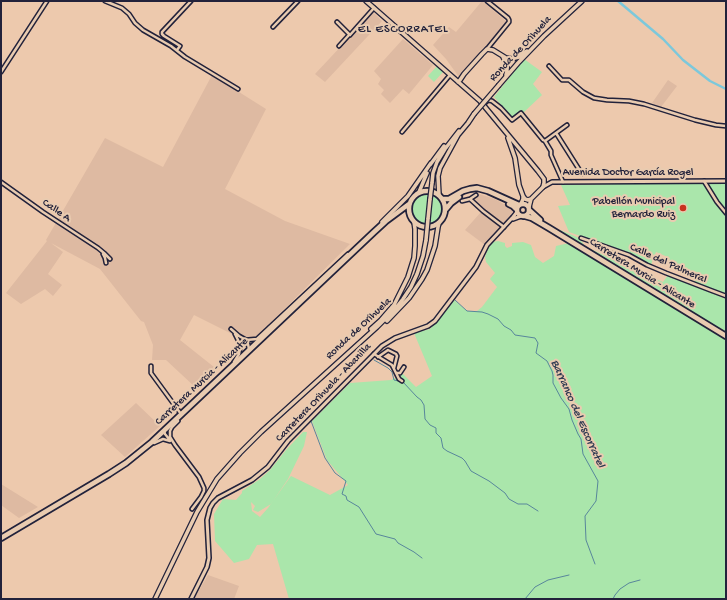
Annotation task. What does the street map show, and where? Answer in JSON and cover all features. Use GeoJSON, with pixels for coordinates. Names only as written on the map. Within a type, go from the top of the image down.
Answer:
{"type":"FeatureCollection","features":[{"type":"Feature","properties":{"kind":"highway"},"geometry":{"type":"LineString","coordinates":[[518,207],[492,193],[476,188],[466,190],[449,200],[427,190],[419,192],[413,197],[409,204],[409,210],[414,222],[426,227],[431,227],[439,223],[446,209],[451,203],[469,192],[482,192],[518,207],[525,204],[529,208],[528,214],[523,216],[518,215],[518,207]]}},
{"type":"Feature","properties":{"kind":"highway"},"geometry":{"type":"LineString","coordinates":[[441,197],[446,209]]}},
{"type":"Feature","properties":{"kind":"highway","name":"Carretera Murcia - Alicante"},"geometry":{"type":"LineString","coordinates":[[1,538],[95,483],[132,458],[189,408],[374,230],[409,204]]}},
{"type":"Feature","properties":{"kind":"highway","name":"Carretera Murcia - Alicante"},"geometry":{"type":"LineString","coordinates":[[529,208],[536,217],[550,228]]}},
{"type":"Feature","properties":{"kind":"highway"},"geometry":{"type":"LineString","coordinates":[[396,214],[402,213],[411,217]]}},
{"type":"Feature","properties":{"kind":"highway","name":"Carretera Murcia - Alicante"},"geometry":{"type":"LineString","coordinates":[[523,216],[532,218],[550,228],[726,336]]}},
{"type":"Feature","properties":{"kind":"main road"},"geometry":{"type":"LineString","coordinates":[[366,1],[484,105],[544,179],[543,188]]}},
{"type":"Feature","properties":{"kind":"main road","name":"Ronda de Orihuela"},"geometry":{"type":"LineString","coordinates":[[155,598],[165,582],[165,578],[197,512],[209,491],[224,471],[261,432],[386,318],[403,299],[417,274],[423,256],[433,173],[447,145],[504,79],[556,25],[582,1]]}},
{"type":"Feature","properties":{"kind":"main road"},"geometry":{"type":"LineString","coordinates":[[458,82],[460,77],[488,49],[493,50],[506,58],[515,59],[535,46]]}},
{"type":"Feature","properties":{"kind":"main road"},"geometry":{"type":"LineString","coordinates":[[501,55],[507,65],[507,71],[504,79]]}},
{"type":"Feature","properties":{"kind":"main road"},"geometry":{"type":"LineString","coordinates":[[452,76],[458,77],[464,74]]}},
{"type":"Feature","properties":{"kind":"main road"},"geometry":{"type":"LineString","coordinates":[[464,74],[461,81],[465,87]]}},
{"type":"Feature","properties":{"kind":"main road"},"geometry":{"type":"LineString","coordinates":[[441,197],[438,176],[440,168],[458,135],[474,114]]}},
{"type":"Feature","properties":{"kind":"main road"},"geometry":{"type":"LineString","coordinates":[[374,230],[408,196],[431,163],[446,144],[460,130]]}},
{"type":"Feature","properties":{"kind":"main road"},"geometry":{"type":"LineString","coordinates":[[505,132],[515,158],[523,199],[518,207]]}},
{"type":"Feature","properties":{"kind":"main road"},"geometry":{"type":"LineString","coordinates":[[515,158],[518,154],[524,155]]}},
{"type":"Feature","properties":{"kind":"main road"},"geometry":{"type":"LineString","coordinates":[[419,192],[431,163]]}},
{"type":"Feature","properties":{"kind":"main road","name":"Avenida Doctor García Rogel"},"geometry":{"type":"LineString","coordinates":[[531,199],[543,188]]}},
{"type":"Feature","properties":{"kind":"main road"},"geometry":{"type":"LineString","coordinates":[[522,196],[528,200],[531,199],[529,208]]}},
{"type":"Feature","properties":{"kind":"main road"},"geometry":{"type":"LineString","coordinates":[[332,368],[335,362],[381,320],[394,305],[408,277],[414,258],[416,237],[414,222]]}},
{"type":"Feature","properties":{"kind":"main road"},"geometry":{"type":"LineString","coordinates":[[355,346],[361,344],[394,314],[414,291],[425,274],[431,260],[439,223]]}},
{"type":"Feature","properties":{"kind":"street"},"geometry":{"type":"LineString","coordinates":[[1,72],[47,1]]}},
{"type":"Feature","properties":{"kind":"street"},"geometry":{"type":"LineString","coordinates":[[105,1],[122,8],[143,30],[238,89]]}},
{"type":"Feature","properties":{"kind":"street"},"geometry":{"type":"LineString","coordinates":[[176,50],[180,46],[164,36],[162,32],[191,1]]}},
{"type":"Feature","properties":{"kind":"street"},"geometry":{"type":"LineString","coordinates":[[273,27],[298,1]]}},
{"type":"Feature","properties":{"kind":"street"},"geometry":{"type":"LineString","coordinates":[[487,1],[509,20],[488,49]]}},
{"type":"Feature","properties":{"kind":"street"},"geometry":{"type":"LineString","coordinates":[[339,46],[374,8]]}},
{"type":"Feature","properties":{"kind":"street"},"geometry":{"type":"LineString","coordinates":[[337,22],[350,35]]}},
{"type":"Feature","properties":{"kind":"street"},"geometry":{"type":"LineString","coordinates":[[493,50],[492,45],[494,41]]}},
{"type":"Feature","properties":{"kind":"street"},"geometry":{"type":"LineString","coordinates":[[549,66],[562,80],[569,80],[594,98],[644,104],[695,120],[726,126]]}},
{"type":"Feature","properties":{"kind":"street"},"geometry":{"type":"LineString","coordinates":[[402,132],[452,76]]}},
{"type":"Feature","properties":{"kind":"street"},"geometry":{"type":"LineString","coordinates":[[484,105],[488,100],[492,101],[512,120],[521,113],[545,141],[551,151],[551,155],[564,182]]}},
{"type":"Feature","properties":{"kind":"street"},"geometry":{"type":"LineString","coordinates":[[545,141],[567,125]]}},
{"type":"Feature","properties":{"kind":"street"},"geometry":{"type":"LineString","coordinates":[[556,133],[582,174]]}},
{"type":"Feature","properties":{"kind":"street","name":"Avenida Doctor García Rogel"},"geometry":{"type":"LineString","coordinates":[[541,175],[552,182],[726,181]]}},
{"type":"Feature","properties":{"kind":"street","name":"Avenida Doctor García Rogel"},"geometry":{"type":"LineString","coordinates":[[704,181],[716,202],[726,212]]}},
{"type":"Feature","properties":{"kind":"street","name":"Calle A"},"geometry":{"type":"LineString","coordinates":[[1,182],[102,251],[110,259]]}},
{"type":"Feature","properties":{"kind":"street","name":"Avenida Doctor García Rogel"},"geometry":{"type":"LineString","coordinates":[[543,188],[552,182]]}},
{"type":"Feature","properties":{"kind":"street"},"geometry":{"type":"LineString","coordinates":[[462,201],[470,199],[476,195]]}},
{"type":"Feature","properties":{"kind":"street"},"geometry":{"type":"LineString","coordinates":[[470,199],[483,212],[504,227]]}},
{"type":"Feature","properties":{"kind":"street","name":"Carretera Orihuela - Abanilla"},"geometry":{"type":"LineString","coordinates":[[190,599],[207,567],[209,558],[207,520],[210,508],[218,498],[252,480],[268,468],[288,441],[382,346],[395,338],[428,326],[435,321],[476,267],[488,245],[511,220],[518,207]]}},
{"type":"Feature","properties":{"kind":"street","name":"Carretera Orihuela - Abanilla"},"geometry":{"type":"LineString","coordinates":[[511,220],[523,216]]}},
{"type":"Feature","properties":{"kind":"street","name":"Calle del Palmeral"},"geometry":{"type":"LineString","coordinates":[[581,238],[629,255],[647,265],[726,296]]}},
{"type":"Feature","properties":{"kind":"street"},"geometry":{"type":"LineString","coordinates":[[249,350],[242,346],[231,329],[246,340],[257,339],[365,239]]}},
{"type":"Feature","properties":{"kind":"street"},"geometry":{"type":"LineString","coordinates":[[102,251],[106,263]]}},
{"type":"Feature","properties":{"kind":"street"},"geometry":{"type":"LineString","coordinates":[[242,346],[243,342],[246,340]]}},
{"type":"Feature","properties":{"kind":"street"},"geometry":{"type":"LineString","coordinates":[[246,340],[249,350]]}},
{"type":"Feature","properties":{"kind":"street"},"geometry":{"type":"LineString","coordinates":[[225,373],[239,354],[239,342]]}},
{"type":"Feature","properties":{"kind":"street"},"geometry":{"type":"LineString","coordinates":[[378,356],[388,350],[396,354],[397,356],[394,368]]}},
{"type":"Feature","properties":{"kind":"street"},"geometry":{"type":"LineString","coordinates":[[374,354],[390,364],[394,368],[399,379],[402,381]]}},
{"type":"Feature","properties":{"kind":"street"},"geometry":{"type":"LineString","coordinates":[[151,366],[151,373],[181,414]]}},
{"type":"Feature","properties":{"kind":"street"},"geometry":{"type":"LineString","coordinates":[[397,373],[400,373],[404,368]]}},
{"type":"Feature","properties":{"kind":"street"},"geometry":{"type":"LineString","coordinates":[[189,408],[172,427],[170,437],[199,478],[204,488],[201,497],[192,509]]}},
{"type":"Feature","properties":{"kind":"street"},"geometry":{"type":"LineString","coordinates":[[164,430],[165,434],[175,445]]}},
{"type":"Feature","properties":{"kind":"street"},"geometry":{"type":"LineString","coordinates":[[132,458],[155,442],[163,439],[170,440]]}},
{"type":"Feature","properties":{"kind":"shaded area"},"geometry":{"type":"Polygon","coordinates":[[[482,1],[507,22],[459,77],[446,59],[433,45],[449,27],[456,32],[482,1]]]}},
{"type":"Feature","properties":{"kind":"shaded area"},"geometry":{"type":"Polygon","coordinates":[[[373,12],[382,21],[325,82],[315,74],[373,12]]]}},
{"type":"Feature","properties":{"kind":"shaded area"},"geometry":{"type":"Polygon","coordinates":[[[403,39],[433,65],[409,94],[403,89],[390,103],[381,94],[384,90],[378,84],[381,79],[374,71],[403,39]]]}},
{"type":"Feature","properties":{"kind":"shaded area"},"geometry":{"type":"Polygon","coordinates":[[[212,75],[266,109],[225,189],[285,221],[350,244],[250,343],[194,315],[180,340],[214,367],[195,387],[166,360],[152,360],[153,345],[144,322],[141,321],[100,269],[51,243],[63,252],[48,274],[62,285],[53,296],[45,289],[21,304],[6,293],[47,241],[46,240],[105,138],[163,167],[212,75]]]}},
{"type":"Feature","properties":{"kind":"shaded area"},"geometry":{"type":"Polygon","coordinates":[[[668,80],[677,86],[661,107],[652,103],[668,80]]]}},
{"type":"Feature","properties":{"kind":"shaded area"},"geometry":{"type":"Polygon","coordinates":[[[479,194],[495,199],[512,209],[510,219],[485,245],[465,230],[481,212],[471,200],[479,194]]]}},
{"type":"Feature","properties":{"kind":"shaded area"},"geometry":{"type":"Polygon","coordinates":[[[136,403],[160,426],[125,457],[101,435],[136,403]]]}},
{"type":"Feature","properties":{"kind":"shaded area"},"geometry":{"type":"Polygon","coordinates":[[[1,484],[38,507],[19,518],[1,505],[1,484]]]}},
{"type":"Feature","properties":{"kind":"shaded area"},"geometry":{"type":"Polygon","coordinates":[[[208,575],[239,586],[234,599],[194,599],[208,575]]]}},
{"type":"Feature","properties":{"kind":"green space"},"geometry":{"type":"Polygon","coordinates":[[[524,59],[542,72],[533,84],[542,95],[523,113],[521,111],[513,118],[494,97],[524,59]]]}},
{"type":"Feature","properties":{"kind":"green space"},"geometry":{"type":"Polygon","coordinates":[[[437,66],[443,72],[434,82],[428,76],[437,66]]]}},
{"type":"Feature","properties":{"kind":"green space"},"geometry":{"type":"Polygon","coordinates":[[[726,182],[726,295],[694,282],[696,276],[668,264],[670,258],[656,252],[651,265],[630,254],[569,232],[558,206],[570,205],[561,185],[726,182]]]}},
{"type":"Feature","properties":{"kind":"green space"},"geometry":{"type":"Polygon","coordinates":[[[429,192],[426,225],[415,220],[411,213],[411,207],[417,196],[429,192]]]}},
{"type":"Feature","properties":{"kind":"green space"},"geometry":{"type":"Polygon","coordinates":[[[432,193],[438,196],[441,200],[444,209],[443,215],[440,219],[434,224],[429,225],[432,193]]]}},
{"type":"Feature","properties":{"kind":"green space"},"geometry":{"type":"Polygon","coordinates":[[[560,230],[577,237],[584,246],[663,282],[668,275],[726,299],[726,334],[559,232],[560,230]]]}},
{"type":"Feature","properties":{"kind":"green space"},"geometry":{"type":"Polygon","coordinates":[[[498,241],[505,243],[507,248],[512,246],[512,243],[523,242],[531,245],[535,257],[543,263],[554,256],[556,246],[569,243],[726,339],[726,599],[289,599],[273,544],[257,545],[249,559],[234,563],[215,541],[214,514],[223,499],[236,500],[242,491],[270,470],[303,432],[307,432],[304,446],[288,479],[273,501],[291,476],[330,495],[348,485],[327,460],[312,421],[350,383],[391,380],[403,374],[416,387],[432,376],[414,333],[430,329],[454,300],[467,311],[477,311],[482,307],[497,287],[490,279],[495,273],[486,262],[485,257],[488,248],[493,242],[498,241]],[[251,502],[252,511],[260,517],[271,504],[258,512],[253,510],[255,506],[251,502]]]}},
{"type":"Feature","properties":{"kind":"waterway"},"geometry":{"type":"LineString","coordinates":[[618,1],[663,39],[683,60],[710,81],[726,89]]}},
{"type":"Feature","properties":{"kind":"waterway","name":"Barranco del Escorratel"},"geometry":{"type":"LineString","coordinates":[[455,300],[467,311],[488,314],[498,319],[515,335],[535,338],[538,343],[536,353],[547,361],[552,371],[553,383],[569,409],[572,420],[581,439],[583,454],[598,481],[596,501],[585,516],[586,540],[595,564]]}},
{"type":"Feature","properties":{"kind":"waterway"},"geometry":{"type":"LineString","coordinates":[[374,360],[388,368],[392,372],[394,380],[403,382],[421,400],[424,405],[425,419],[430,425],[436,428],[436,433],[441,438],[443,448],[462,458],[471,471],[489,481],[505,493],[509,499],[518,504],[527,504],[538,511]]}},
{"type":"Feature","properties":{"kind":"waterway"},"geometry":{"type":"LineString","coordinates":[[311,421],[325,458],[335,473],[346,481],[342,494],[346,496],[347,500],[359,507],[376,534],[395,539],[398,543],[422,558]]}},
{"type":"Feature","properties":{"kind":"waterway"},"geometry":{"type":"LineString","coordinates":[[525,599],[535,587],[548,580],[569,575]]}},
{"type":"Feature","properties":{"kind":"waterway"},"geometry":{"type":"LineString","coordinates":[[613,599],[620,589],[629,583],[640,580]]}},
{"type":"Feature","properties":{"kind":"place","name":"Pabellón Municipal Bernardo Ruiz"},"geometry":{"type":"Point","coordinates":[683,208]}},
{"type":"Feature","properties":{"kind":"district","name":"EL ESCORRATEL"},"geometry":{"type":"Point","coordinates":[403,30]}}]}
